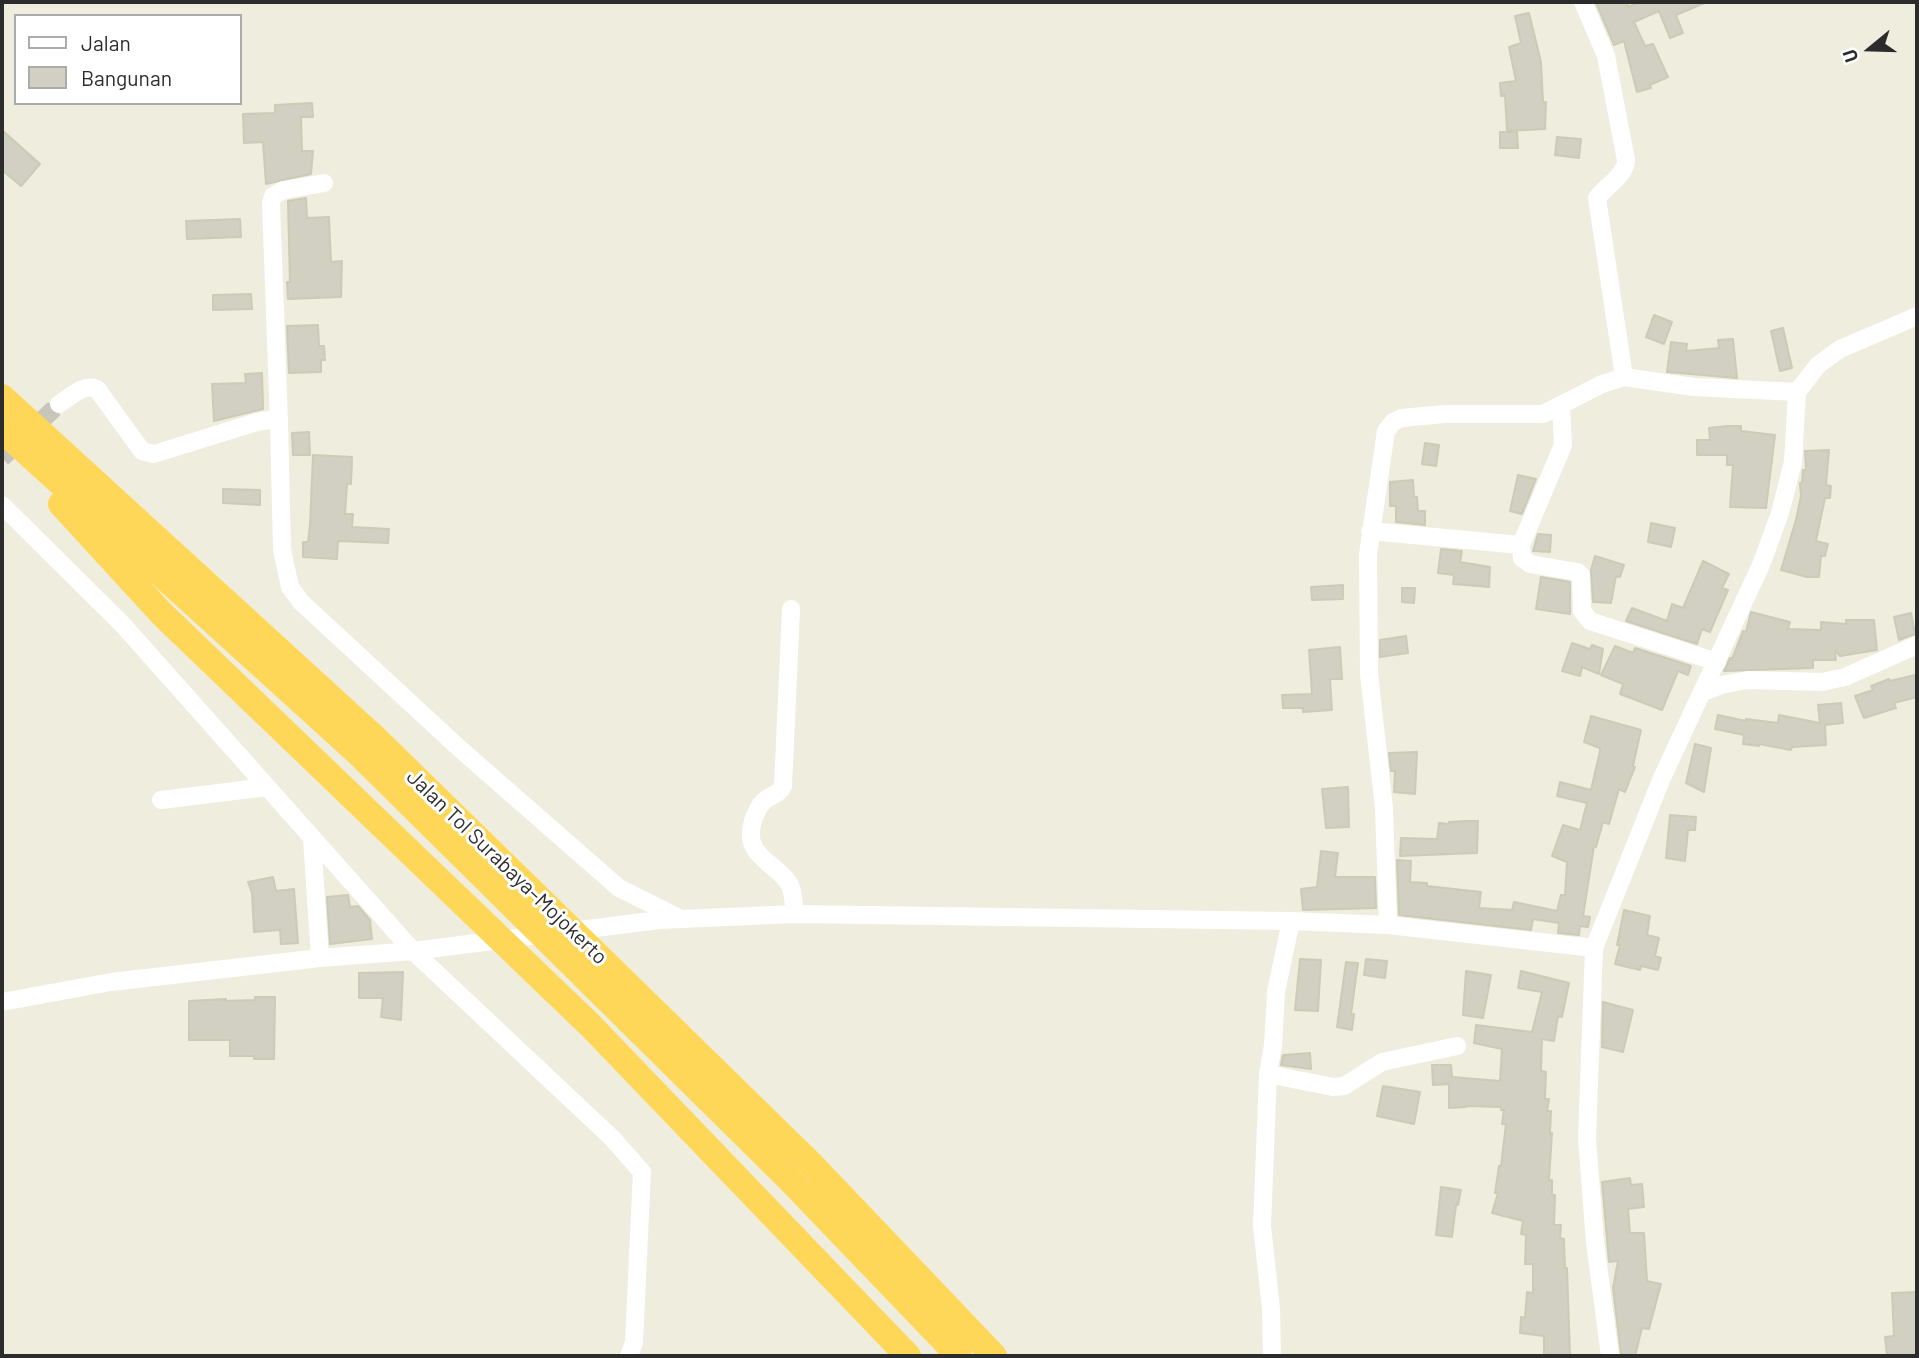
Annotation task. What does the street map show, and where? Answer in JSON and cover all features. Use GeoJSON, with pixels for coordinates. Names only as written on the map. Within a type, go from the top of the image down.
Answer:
{"type":"FeatureCollection","features":[{"type":"Feature","properties":{"kind":"highway","name":"Jalan Tol Surabaya–Mojokerto"},"geometry":{"type":"LineString","coordinates":[[2,397],[374,737],[810,1163],[993,1356]]}},
{"type":"Feature","properties":{"kind":"highway","name":"Jalan Tol Surabaya–Mojokerto"},"geometry":{"type":"LineString","coordinates":[[2,430],[356,751],[790,1180],[959,1356]]}},
{"type":"Feature","properties":{"kind":"highway"},"geometry":{"type":"LineString","coordinates":[[2,440],[162,614],[592,1026],[908,1356]]}},
{"type":"Feature","properties":{"kind":"street"},"geometry":{"type":"LineString","coordinates":[[1583,2],[1606,56],[1626,160],[1626,167],[1621,174],[1597,198],[1624,377]]}},
{"type":"Feature","properties":{"kind":"street"},"geometry":{"type":"LineString","coordinates":[[324,183],[283,190],[273,196],[271,203],[282,550],[290,587],[301,602],[459,748],[619,888],[680,919]]}},
{"type":"Feature","properties":{"kind":"street"},"geometry":{"type":"LineString","coordinates":[[1610,1356],[1595,1242],[1587,1138],[1594,948],[1661,780],[1761,565],[1780,513],[1793,462],[1797,392],[1818,365],[1840,349],[1917,316]]}},
{"type":"Feature","properties":{"kind":"street"},"geometry":{"type":"LineString","coordinates":[[1388,925],[1384,808],[1369,674],[1368,554],[1386,431],[1393,422],[1402,418],[1444,414],[1543,414],[1602,384],[1624,377],[1694,387],[1797,392]]}},
{"type":"Feature","properties":{"kind":"street"},"geometry":{"type":"LineString","coordinates":[[59,404],[85,387],[97,388],[142,451],[154,454],[257,422],[279,422]]}},
{"type":"Feature","properties":{"kind":"street"},"geometry":{"type":"LineString","coordinates":[[1561,407],[1563,445],[1521,545],[1520,551],[1525,562],[1581,575],[1582,611],[1590,621],[1717,662]]}},
{"type":"Feature","properties":{"kind":"street"},"geometry":{"type":"LineString","coordinates":[[2,505],[124,625],[413,951],[612,1138],[642,1172],[634,1342],[629,1356]]}},
{"type":"Feature","properties":{"kind":"street"},"geometry":{"type":"LineString","coordinates":[[1370,531],[1521,545]]}},
{"type":"Feature","properties":{"kind":"street"},"geometry":{"type":"LineString","coordinates":[[792,609],[783,786],[780,792],[761,804],[750,831],[752,846],[761,858],[787,880],[792,889],[795,914]]}},
{"type":"Feature","properties":{"kind":"street"},"geometry":{"type":"LineString","coordinates":[[1703,692],[1721,685],[1748,680],[1822,682],[1845,677],[1917,645]]}},
{"type":"Feature","properties":{"kind":"street"},"geometry":{"type":"LineString","coordinates":[[161,800],[267,788]]}},
{"type":"Feature","properties":{"kind":"street"},"geometry":{"type":"LineString","coordinates":[[312,839],[320,958]]}},
{"type":"Feature","properties":{"kind":"street"},"geometry":{"type":"LineString","coordinates":[[2,1002],[111,982],[320,958],[450,947],[659,920],[795,914],[1388,925],[1594,948]]}},
{"type":"Feature","properties":{"kind":"street"},"geometry":{"type":"LineString","coordinates":[[1272,1356],[1271,1309],[1262,1226],[1268,1074],[1273,1045],[1276,992],[1290,922]]}},
{"type":"Feature","properties":{"kind":"street"},"geometry":{"type":"LineString","coordinates":[[1268,1074],[1344,1087],[1382,1062],[1457,1046]]}},
{"type":"Feature","properties":{"kind":"building"},"geometry":{"type":"Polygon","coordinates":[[[1627,2],[1628,7],[1640,2],[1707,2],[1676,15],[1683,33],[1670,38],[1659,11],[1634,22],[1645,46],[1653,44],[1668,77],[1650,85],[1651,88],[1637,92],[1624,41],[1614,45],[1596,3],[1627,2]]]}},
{"type":"Feature","properties":{"kind":"building"},"geometry":{"type":"Polygon","coordinates":[[[1529,13],[1541,62],[1543,102],[1546,102],[1545,129],[1507,131],[1505,95],[1501,96],[1500,83],[1516,81],[1509,47],[1521,43],[1515,16],[1529,13]]]}},
{"type":"Feature","properties":{"kind":"building"},"geometry":{"type":"Polygon","coordinates":[[[312,103],[313,117],[301,117],[302,151],[313,151],[311,174],[266,184],[263,142],[244,143],[243,114],[275,113],[275,105],[312,103]]]}},
{"type":"Feature","properties":{"kind":"building"},"geometry":{"type":"Polygon","coordinates":[[[2,130],[40,164],[21,186],[2,170],[2,130]]]}},
{"type":"Feature","properties":{"kind":"building"},"geometry":{"type":"Polygon","coordinates":[[[1500,132],[1517,132],[1518,148],[1500,148],[1500,132]]]}},
{"type":"Feature","properties":{"kind":"building"},"geometry":{"type":"Polygon","coordinates":[[[1557,137],[1581,139],[1579,158],[1555,155],[1557,137]]]}},
{"type":"Feature","properties":{"kind":"building"},"geometry":{"type":"Polygon","coordinates":[[[306,198],[307,218],[329,217],[331,262],[342,261],[341,297],[288,299],[288,201],[306,198]]]}},
{"type":"Feature","properties":{"kind":"building"},"geometry":{"type":"Polygon","coordinates":[[[240,219],[241,237],[187,239],[186,221],[240,219]]]}},
{"type":"Feature","properties":{"kind":"building"},"geometry":{"type":"Polygon","coordinates":[[[251,294],[252,309],[213,310],[213,295],[251,294]]]}},
{"type":"Feature","properties":{"kind":"building"},"geometry":{"type":"Polygon","coordinates":[[[1654,315],[1672,322],[1664,344],[1646,337],[1654,315]]]}},
{"type":"Feature","properties":{"kind":"building"},"geometry":{"type":"Polygon","coordinates":[[[318,325],[319,346],[324,346],[325,360],[321,360],[321,372],[289,373],[287,326],[318,325]]]}},
{"type":"Feature","properties":{"kind":"building"},"geometry":{"type":"Polygon","coordinates":[[[1783,328],[1792,368],[1780,371],[1771,331],[1783,328]]]}},
{"type":"Feature","properties":{"kind":"building"},"geometry":{"type":"Polygon","coordinates":[[[1733,339],[1737,378],[1667,372],[1671,342],[1687,344],[1686,351],[1719,348],[1718,340],[1733,339]]]}},
{"type":"Feature","properties":{"kind":"building"},"geometry":{"type":"Polygon","coordinates":[[[262,373],[263,409],[214,421],[212,384],[246,383],[245,374],[262,373]]]}},
{"type":"Feature","properties":{"kind":"building"},"geometry":{"type":"Polygon","coordinates":[[[1741,426],[1741,431],[1775,435],[1766,508],[1730,507],[1733,465],[1727,465],[1727,455],[1697,455],[1697,440],[1710,440],[1709,428],[1741,426]]]}},
{"type":"Feature","properties":{"kind":"building"},"geometry":{"type":"Polygon","coordinates":[[[309,432],[310,455],[293,455],[292,433],[309,432]]]}},
{"type":"Feature","properties":{"kind":"building"},"geometry":{"type":"Polygon","coordinates":[[[1425,443],[1439,445],[1436,466],[1422,464],[1425,443]]]}},
{"type":"Feature","properties":{"kind":"building"},"geometry":{"type":"Polygon","coordinates":[[[1829,450],[1826,485],[1831,486],[1830,498],[1825,498],[1816,541],[1828,544],[1825,556],[1821,556],[1819,577],[1807,577],[1781,570],[1801,496],[1800,483],[1803,470],[1806,470],[1805,451],[1829,450]]]}},
{"type":"Feature","properties":{"kind":"building"},"geometry":{"type":"Polygon","coordinates":[[[313,455],[352,457],[351,484],[347,484],[345,514],[353,514],[352,527],[389,529],[388,543],[338,541],[337,559],[303,557],[303,542],[308,542],[310,525],[313,455]]]}},
{"type":"Feature","properties":{"kind":"building"},"geometry":{"type":"Polygon","coordinates":[[[1518,475],[1536,479],[1522,514],[1510,511],[1518,475]]]}},
{"type":"Feature","properties":{"kind":"building"},"geometry":{"type":"Polygon","coordinates":[[[1413,480],[1418,511],[1425,511],[1425,525],[1396,522],[1396,506],[1390,506],[1390,482],[1413,480]]]}},
{"type":"Feature","properties":{"kind":"building"},"geometry":{"type":"Polygon","coordinates":[[[223,489],[260,490],[260,505],[223,503],[223,489]]]}},
{"type":"Feature","properties":{"kind":"building"},"geometry":{"type":"Polygon","coordinates":[[[1651,523],[1675,528],[1671,547],[1648,542],[1651,523]]]}},
{"type":"Feature","properties":{"kind":"building"},"geometry":{"type":"Polygon","coordinates":[[[1538,534],[1551,535],[1550,552],[1533,551],[1538,534]]]}},
{"type":"Feature","properties":{"kind":"building"},"geometry":{"type":"Polygon","coordinates":[[[1441,549],[1462,551],[1460,562],[1490,567],[1489,587],[1453,584],[1454,575],[1438,573],[1441,549]]]}},
{"type":"Feature","properties":{"kind":"building"},"geometry":{"type":"Polygon","coordinates":[[[1595,556],[1624,565],[1620,577],[1616,576],[1611,603],[1593,602],[1591,570],[1595,556]]]}},
{"type":"Feature","properties":{"kind":"building"},"geometry":{"type":"Polygon","coordinates":[[[1703,561],[1729,574],[1722,588],[1728,590],[1710,632],[1702,629],[1697,644],[1626,621],[1632,608],[1667,621],[1672,604],[1683,608],[1703,561]]]}},
{"type":"Feature","properties":{"kind":"building"},"geometry":{"type":"Polygon","coordinates":[[[1541,577],[1570,582],[1570,614],[1536,609],[1541,577]]]}},
{"type":"Feature","properties":{"kind":"building"},"geometry":{"type":"Polygon","coordinates":[[[1343,585],[1343,599],[1312,600],[1311,587],[1343,585]]]}},
{"type":"Feature","properties":{"kind":"building"},"geometry":{"type":"Polygon","coordinates":[[[1402,588],[1415,588],[1414,603],[1402,602],[1402,588]]]}},
{"type":"Feature","properties":{"kind":"building"},"geometry":{"type":"Polygon","coordinates":[[[1751,612],[1790,622],[1788,629],[1821,630],[1821,622],[1846,624],[1846,620],[1874,620],[1877,650],[1840,656],[1835,650],[1836,660],[1813,660],[1813,668],[1724,671],[1743,631],[1746,632],[1751,612]]]}},
{"type":"Feature","properties":{"kind":"building"},"geometry":{"type":"Polygon","coordinates":[[[1911,613],[1915,634],[1899,640],[1894,617],[1911,613]]]}},
{"type":"Feature","properties":{"kind":"building"},"geometry":{"type":"Polygon","coordinates":[[[1406,636],[1408,653],[1380,657],[1380,640],[1406,636]]]}},
{"type":"Feature","properties":{"kind":"building"},"geometry":{"type":"Polygon","coordinates":[[[1572,643],[1590,649],[1592,645],[1603,649],[1599,674],[1582,667],[1580,676],[1562,671],[1572,643]]]}},
{"type":"Feature","properties":{"kind":"building"},"geometry":{"type":"Polygon","coordinates":[[[1615,646],[1633,653],[1635,648],[1691,666],[1688,675],[1678,671],[1662,710],[1620,694],[1623,684],[1601,675],[1615,646]]]}},
{"type":"Feature","properties":{"kind":"building"},"geometry":{"type":"Polygon","coordinates":[[[1340,647],[1342,679],[1330,679],[1332,710],[1303,712],[1303,708],[1283,708],[1282,695],[1312,694],[1309,650],[1340,647]]]}},
{"type":"Feature","properties":{"kind":"building"},"geometry":{"type":"Polygon","coordinates":[[[1915,675],[1917,697],[1894,703],[1896,708],[1864,718],[1855,696],[1873,690],[1871,686],[1889,679],[1890,681],[1915,675]]]}},
{"type":"Feature","properties":{"kind":"building"},"geometry":{"type":"Polygon","coordinates":[[[1841,703],[1843,723],[1825,725],[1826,745],[1792,747],[1791,750],[1743,744],[1744,735],[1715,729],[1718,715],[1746,721],[1778,723],[1779,715],[1820,723],[1818,705],[1841,703]]]}},
{"type":"Feature","properties":{"kind":"building"},"geometry":{"type":"Polygon","coordinates":[[[1591,716],[1641,730],[1633,766],[1635,767],[1625,792],[1619,789],[1609,824],[1603,822],[1596,847],[1594,846],[1583,916],[1590,917],[1588,927],[1580,926],[1579,935],[1558,933],[1559,923],[1533,919],[1531,930],[1399,915],[1397,860],[1411,861],[1410,882],[1481,892],[1479,908],[1512,910],[1514,902],[1557,911],[1561,895],[1565,895],[1567,862],[1552,856],[1563,825],[1580,830],[1587,803],[1557,796],[1560,782],[1591,790],[1600,748],[1584,742],[1591,716]]]}},
{"type":"Feature","properties":{"kind":"building"},"geometry":{"type":"Polygon","coordinates":[[[1695,744],[1711,748],[1704,792],[1686,783],[1695,744]]]}},
{"type":"Feature","properties":{"kind":"building"},"geometry":{"type":"Polygon","coordinates":[[[1417,752],[1415,794],[1394,792],[1395,771],[1391,771],[1389,753],[1417,752]]]}},
{"type":"Feature","properties":{"kind":"building"},"geometry":{"type":"Polygon","coordinates":[[[1348,787],[1349,827],[1326,828],[1322,789],[1348,787]]]}},
{"type":"Feature","properties":{"kind":"building"},"geometry":{"type":"Polygon","coordinates":[[[1670,815],[1696,817],[1695,830],[1688,830],[1685,861],[1666,858],[1670,815]]]}},
{"type":"Feature","properties":{"kind":"building"},"geometry":{"type":"Polygon","coordinates":[[[1478,821],[1477,853],[1400,856],[1401,838],[1437,839],[1439,823],[1478,821]]]}},
{"type":"Feature","properties":{"kind":"building"},"geometry":{"type":"Polygon","coordinates":[[[1321,851],[1338,853],[1335,877],[1375,877],[1376,908],[1303,910],[1301,889],[1317,887],[1321,851]]]}},
{"type":"Feature","properties":{"kind":"building"},"geometry":{"type":"Polygon","coordinates":[[[273,877],[276,891],[294,889],[298,943],[281,944],[280,930],[254,932],[252,893],[248,882],[273,877]]]}},
{"type":"Feature","properties":{"kind":"building"},"geometry":{"type":"Polygon","coordinates":[[[348,895],[350,907],[358,906],[370,920],[372,939],[330,944],[327,897],[348,895]]]}},
{"type":"Feature","properties":{"kind":"building"},"geometry":{"type":"Polygon","coordinates":[[[1624,910],[1650,916],[1647,935],[1659,938],[1655,956],[1661,958],[1658,970],[1641,966],[1640,970],[1615,964],[1624,910]]]}},
{"type":"Feature","properties":{"kind":"building"},"geometry":{"type":"Polygon","coordinates":[[[1300,959],[1321,960],[1318,1011],[1295,1010],[1300,959]]]}},
{"type":"Feature","properties":{"kind":"building"},"geometry":{"type":"Polygon","coordinates":[[[1366,959],[1387,961],[1385,978],[1364,975],[1366,959]]]}},
{"type":"Feature","properties":{"kind":"building"},"geometry":{"type":"Polygon","coordinates":[[[1346,962],[1358,963],[1351,1014],[1354,1014],[1352,1030],[1337,1027],[1346,962]]]}},
{"type":"Feature","properties":{"kind":"building"},"geometry":{"type":"Polygon","coordinates":[[[1466,971],[1491,975],[1483,1018],[1463,1015],[1466,971]]]}},
{"type":"Feature","properties":{"kind":"building"},"geometry":{"type":"Polygon","coordinates":[[[1521,971],[1569,983],[1562,1017],[1558,1016],[1554,1041],[1542,1039],[1541,1071],[1546,1072],[1545,1099],[1549,1099],[1547,1111],[1551,1111],[1549,1180],[1552,1180],[1552,1195],[1555,1195],[1554,1225],[1561,1225],[1560,1238],[1564,1239],[1567,1268],[1570,1356],[1544,1356],[1544,1336],[1520,1333],[1521,1317],[1525,1318],[1527,1292],[1533,1293],[1533,1264],[1525,1264],[1526,1235],[1521,1234],[1523,1221],[1492,1213],[1498,1193],[1495,1193],[1506,1124],[1502,1124],[1504,1110],[1501,1110],[1501,1107],[1449,1108],[1449,1084],[1433,1085],[1432,1065],[1451,1065],[1452,1077],[1500,1081],[1502,1049],[1474,1043],[1476,1025],[1532,1032],[1542,992],[1518,988],[1521,971]]]}},
{"type":"Feature","properties":{"kind":"building"},"geometry":{"type":"Polygon","coordinates":[[[403,972],[401,1020],[381,1017],[383,998],[359,998],[359,973],[403,972]]]}},
{"type":"Feature","properties":{"kind":"building"},"geometry":{"type":"Polygon","coordinates":[[[255,997],[275,997],[274,1059],[230,1056],[230,1040],[189,1040],[189,1001],[255,1000],[255,997]]]}},
{"type":"Feature","properties":{"kind":"building"},"geometry":{"type":"Polygon","coordinates":[[[1603,1002],[1633,1010],[1623,1052],[1602,1047],[1603,1002]]]}},
{"type":"Feature","properties":{"kind":"building"},"geometry":{"type":"Polygon","coordinates":[[[1310,1053],[1311,1069],[1281,1065],[1283,1055],[1310,1053]]]}},
{"type":"Feature","properties":{"kind":"building"},"geometry":{"type":"Polygon","coordinates":[[[1383,1086],[1420,1092],[1414,1124],[1377,1116],[1383,1086]]]}},
{"type":"Feature","properties":{"kind":"building"},"geometry":{"type":"Polygon","coordinates":[[[1630,1178],[1631,1185],[1642,1184],[1644,1207],[1628,1209],[1630,1233],[1644,1233],[1647,1281],[1661,1284],[1649,1329],[1642,1328],[1635,1356],[1621,1354],[1613,1288],[1618,1261],[1609,1262],[1602,1182],[1630,1178]]]}},
{"type":"Feature","properties":{"kind":"building"},"geometry":{"type":"Polygon","coordinates":[[[1441,1187],[1461,1190],[1452,1237],[1436,1235],[1441,1187]]]}},
{"type":"Feature","properties":{"kind":"building"},"geometry":{"type":"Polygon","coordinates":[[[1917,1292],[1917,1356],[1887,1356],[1885,1337],[1894,1336],[1892,1293],[1917,1292]]]}},
{"type":"Feature","properties":{"kind":"tunnel"},"geometry":{"type":"LineString","coordinates":[[2,458],[59,404]]}}]}
